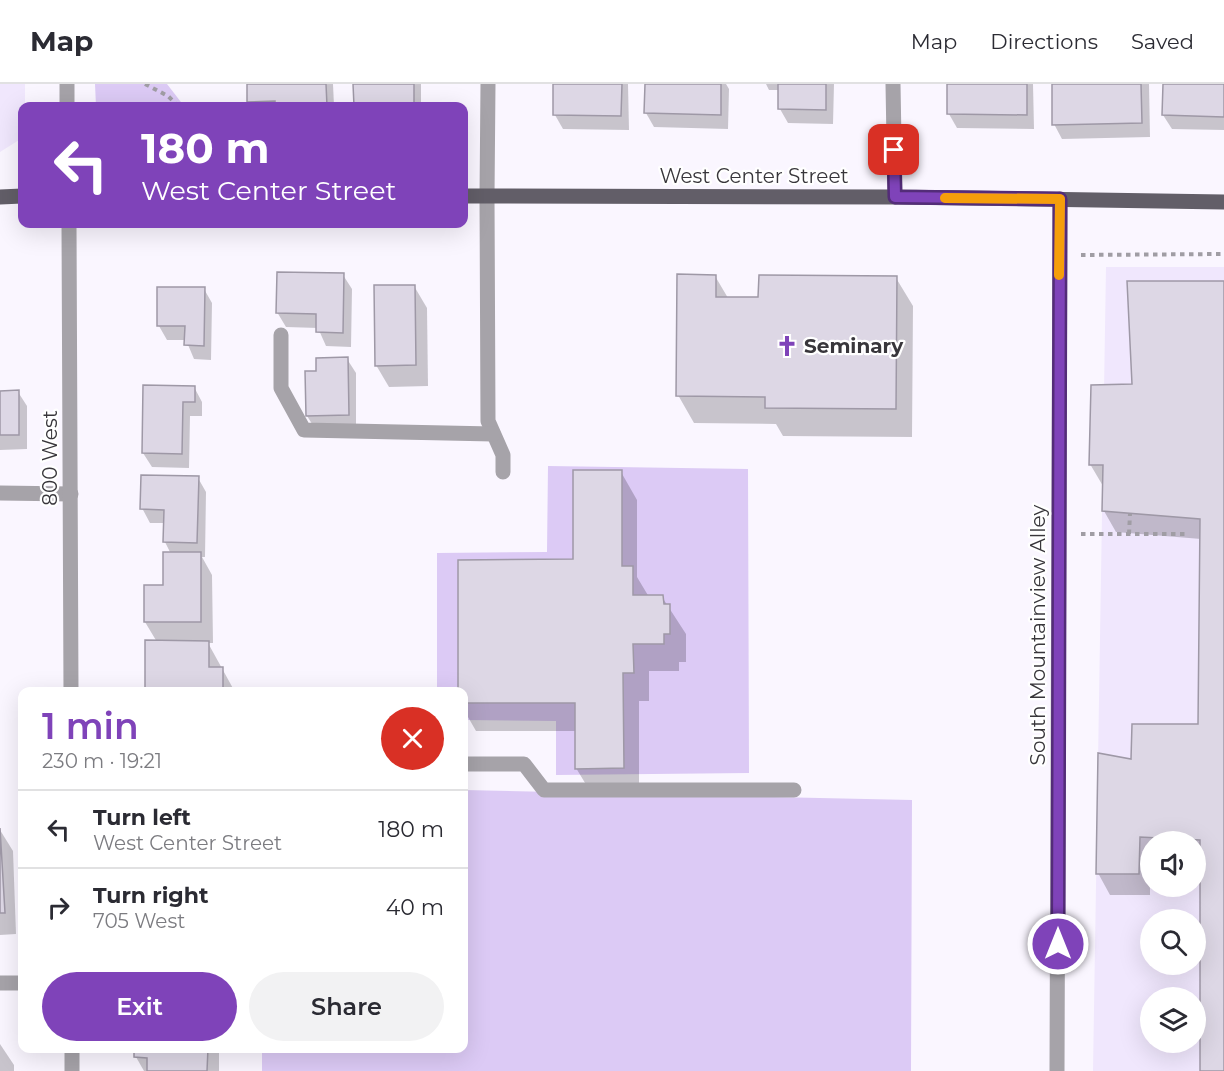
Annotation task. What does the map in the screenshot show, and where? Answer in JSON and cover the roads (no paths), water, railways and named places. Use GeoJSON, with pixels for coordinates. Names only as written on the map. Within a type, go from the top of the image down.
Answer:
{"type":"FeatureCollection","features":[{"type":"Feature","properties":{"kind":"main road"},"geometry":{"type":"LineString","coordinates":[[0,197],[18,196]]}},
{"type":"Feature","properties":{"kind":"main road","name":"West Center Street"},"geometry":{"type":"LineString","coordinates":[[468,196],[895,197],[1224,202]]}},
{"type":"Feature","properties":{"kind":"street"},"geometry":{"type":"LineString","coordinates":[[67,84],[67,102]]}},
{"type":"Feature","properties":{"kind":"street"},"geometry":{"type":"LineString","coordinates":[[488,84],[488,421],[503,455],[503,472]]}},
{"type":"Feature","properties":{"kind":"street"},"geometry":{"type":"LineString","coordinates":[[893,84],[895,197]]}},
{"type":"Feature","properties":{"kind":"street","name":"South Mountainview Alley"},"geometry":{"type":"LineString","coordinates":[[1058,1071],[1060,199]]}},
{"type":"Feature","properties":{"kind":"street","name":"800 West"},"geometry":{"type":"LineString","coordinates":[[69,228],[71,687]]}},
{"type":"Feature","properties":{"kind":"street"},"geometry":{"type":"LineString","coordinates":[[281,335],[281,388],[304,430],[493,434]]}},
{"type":"Feature","properties":{"kind":"street"},"geometry":{"type":"LineString","coordinates":[[0,493],[71,494]]}},
{"type":"Feature","properties":{"kind":"street"},"geometry":{"type":"LineString","coordinates":[[468,764],[524,764],[544,790],[794,790]]}},
{"type":"Feature","properties":{"kind":"street"},"geometry":{"type":"LineString","coordinates":[[0,983],[18,983]]}},
{"type":"Feature","properties":{"kind":"street"},"geometry":{"type":"LineString","coordinates":[[72,1053],[72,1071]]}},
{"type":"Feature","properties":{"kind":"place","name":"Seminary"},"geometry":{"type":"Point","coordinates":[787,346]}}]}
